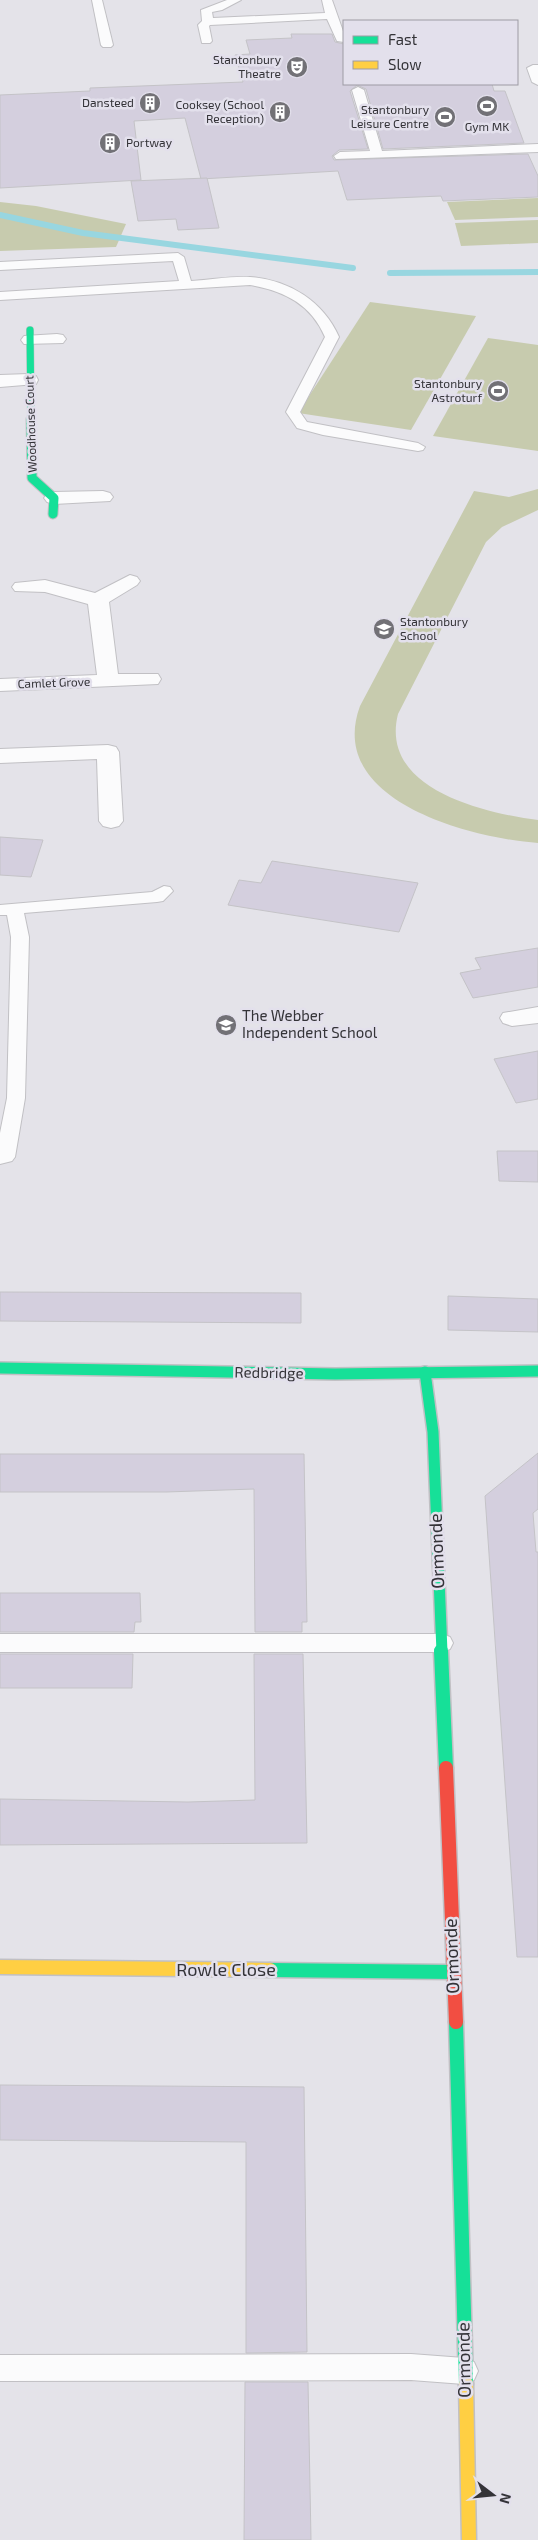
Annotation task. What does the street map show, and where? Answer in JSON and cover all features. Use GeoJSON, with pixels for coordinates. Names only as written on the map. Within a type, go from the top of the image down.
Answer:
{"type":"FeatureCollection","features":[{"type":"Feature","properties":{"kind":"street","name":"Woodhouse Court"},"geometry":{"type":"LineString","coordinates":[[57,339],[30,335],[29,380],[32,478],[54,506],[103,496]]}},
{"type":"Feature","properties":{"kind":"street"},"geometry":{"type":"LineString","coordinates":[[0,381],[29,380]]}},
{"type":"Feature","properties":{"kind":"street"},"geometry":{"type":"LineString","coordinates":[[22,587],[45,586],[98,600],[130,580]]}},
{"type":"Feature","properties":{"kind":"street","name":"Camlet Grove"},"geometry":{"type":"LineString","coordinates":[[98,600],[108,680]]}},
{"type":"Feature","properties":{"kind":"street","name":"Camlet Grove"},"geometry":{"type":"LineString","coordinates":[[0,685],[150,679]]}},
{"type":"Feature","properties":{"kind":"street"},"geometry":{"type":"LineString","coordinates":[[0,756],[108,752],[111,821]]}},
{"type":"Feature","properties":{"kind":"street"},"geometry":{"type":"LineString","coordinates":[[512,1018],[538,1015]]}},
{"type":"Feature","properties":{"kind":"street","name":"Redbridge"},"geometry":{"type":"LineString","coordinates":[[0,1368],[335,1374],[538,1371]]}},
{"type":"Feature","properties":{"kind":"street","name":"Ormonde"},"geometry":{"type":"LineString","coordinates":[[425,1372],[433,1432],[442,1643],[452,1972],[462,2180],[464,2371],[469,2540]]}},
{"type":"Feature","properties":{"kind":"street","name":"Rowle Close"},"geometry":{"type":"LineString","coordinates":[[0,1967],[452,1972]]}},
{"type":"Feature","properties":{"kind":"lane"},"geometry":{"type":"LineString","coordinates":[[96,0],[107,45]]}},
{"type":"Feature","properties":{"kind":"lane"},"geometry":{"type":"LineString","coordinates":[[208,22],[206,10],[218,8],[236,0]]}},
{"type":"Feature","properties":{"kind":"lane"},"geometry":{"type":"LineString","coordinates":[[327,0],[341,39]]}},
{"type":"Feature","properties":{"kind":"lane"},"geometry":{"type":"LineString","coordinates":[[206,41],[203,25],[208,22],[332,16]]}},
{"type":"Feature","properties":{"kind":"lane"},"geometry":{"type":"LineString","coordinates":[[538,68],[534,68],[538,82]]}},
{"type":"Feature","properties":{"kind":"lane"},"geometry":{"type":"LineString","coordinates":[[358,90],[377,155]]}},
{"type":"Feature","properties":{"kind":"lane"},"geometry":{"type":"LineString","coordinates":[[340,156],[538,148]]}},
{"type":"Feature","properties":{"kind":"lane"},"geometry":{"type":"LineString","coordinates":[[0,266],[178,257],[186,284]]}},
{"type":"Feature","properties":{"kind":"lane"},"geometry":{"type":"LineString","coordinates":[[0,296],[250,281],[280,286],[300,296],[328,324],[332,337],[293,412],[302,425],[323,431],[418,447]]}},
{"type":"Feature","properties":{"kind":"lane"},"geometry":{"type":"LineString","coordinates":[[0,1158],[5,1157],[16,1098],[20,937],[7,909],[156,897],[164,891]]}},
{"type":"Feature","properties":{"kind":"lane"},"geometry":{"type":"LineString","coordinates":[[0,1643],[442,1643]]}},
{"type":"Feature","properties":{"kind":"lane"},"geometry":{"type":"LineString","coordinates":[[0,2368],[411,2367],[464,2371]]}},
{"type":"Feature","properties":{"kind":"green space"},"geometry":{"type":"Polygon","coordinates":[[[538,198],[538,217],[455,220],[447,202],[538,198]]]}},
{"type":"Feature","properties":{"kind":"green space"},"geometry":{"type":"Polygon","coordinates":[[[0,202],[36,206],[126,224],[116,247],[0,251],[0,202]]]}},
{"type":"Feature","properties":{"kind":"green space"},"geometry":{"type":"Polygon","coordinates":[[[538,220],[538,243],[461,246],[455,223],[538,220]]]}},
{"type":"Feature","properties":{"kind":"green space"},"geometry":{"type":"Polygon","coordinates":[[[370,302],[476,316],[411,430],[298,413],[370,302]]]}},
{"type":"Feature","properties":{"kind":"green space","name":"Stantonbury Astroturf"},"geometry":{"type":"Polygon","coordinates":[[[488,338],[538,345],[538,451],[433,436],[488,338]]]}},
{"type":"Feature","properties":{"kind":"green space"},"geometry":{"type":"Polygon","coordinates":[[[538,489],[538,510],[502,527],[486,542],[398,714],[396,740],[404,761],[420,779],[441,792],[465,803],[491,811],[538,820],[538,843],[510,840],[477,833],[443,823],[411,808],[383,790],[364,767],[355,739],[360,706],[474,491],[509,497],[538,489]]]}},
{"type":"Feature","properties":{"kind":"building"},"geometry":{"type":"Polygon","coordinates":[[[291,34],[332,34],[335,42],[343,44],[343,85],[357,85],[350,91],[368,149],[339,150],[332,156],[334,160],[528,154],[538,176],[538,197],[443,201],[441,196],[347,200],[338,171],[201,179],[185,118],[134,121],[141,180],[0,188],[0,95],[90,91],[90,88],[243,82],[235,55],[250,54],[246,40],[292,38],[291,34]]]}},
{"type":"Feature","properties":{"kind":"building"},"geometry":{"type":"Polygon","coordinates":[[[357,85],[492,85],[494,91],[505,91],[524,143],[383,149],[366,89],[357,85]]]}},
{"type":"Feature","properties":{"kind":"building"},"geometry":{"type":"Polygon","coordinates":[[[207,178],[219,228],[178,230],[176,219],[138,221],[131,181],[207,178]]]}},
{"type":"Feature","properties":{"kind":"building"},"geometry":{"type":"Polygon","coordinates":[[[0,837],[43,840],[31,877],[0,875],[0,837]]]}},
{"type":"Feature","properties":{"kind":"building"},"geometry":{"type":"Polygon","coordinates":[[[272,861],[418,883],[399,932],[228,905],[239,880],[261,883],[272,861]]]}},
{"type":"Feature","properties":{"kind":"building"},"geometry":{"type":"Polygon","coordinates":[[[538,948],[538,987],[473,998],[460,973],[481,969],[475,958],[538,948]]]}},
{"type":"Feature","properties":{"kind":"building"},"geometry":{"type":"Polygon","coordinates":[[[538,1051],[538,1099],[516,1103],[494,1059],[538,1051]]]}},
{"type":"Feature","properties":{"kind":"building"},"geometry":{"type":"Polygon","coordinates":[[[497,1151],[538,1151],[538,1182],[499,1181],[497,1151]]]}},
{"type":"Feature","properties":{"kind":"building"},"geometry":{"type":"Polygon","coordinates":[[[0,1292],[301,1293],[301,1323],[0,1321],[0,1292]]]}},
{"type":"Feature","properties":{"kind":"building"},"geometry":{"type":"Polygon","coordinates":[[[448,1296],[538,1299],[538,1332],[448,1330],[448,1296]]]}},
{"type":"Feature","properties":{"kind":"building"},"geometry":{"type":"Polygon","coordinates":[[[538,1453],[538,1509],[533,1513],[536,1552],[538,1552],[538,1957],[517,1957],[485,1496],[538,1453]]]}},
{"type":"Feature","properties":{"kind":"building"},"geometry":{"type":"Polygon","coordinates":[[[0,1454],[304,1454],[307,1622],[302,1622],[302,1632],[255,1632],[254,1489],[166,1492],[0,1492],[0,1454]]]}},
{"type":"Feature","properties":{"kind":"building"},"geometry":{"type":"Polygon","coordinates":[[[0,1593],[140,1593],[141,1622],[135,1622],[134,1632],[0,1632],[0,1593]]]}},
{"type":"Feature","properties":{"kind":"building"},"geometry":{"type":"Polygon","coordinates":[[[0,1654],[133,1654],[132,1688],[0,1688],[0,1654]]]}},
{"type":"Feature","properties":{"kind":"building"},"geometry":{"type":"Polygon","coordinates":[[[254,1654],[303,1654],[307,1843],[0,1845],[0,1799],[188,1802],[255,1800],[254,1654]]]}},
{"type":"Feature","properties":{"kind":"building"},"geometry":{"type":"Polygon","coordinates":[[[0,2085],[304,2087],[307,2352],[246,2353],[246,2142],[0,2140],[0,2085]]]}},
{"type":"Feature","properties":{"kind":"building"},"geometry":{"type":"Polygon","coordinates":[[[245,2382],[308,2382],[311,2540],[244,2540],[245,2382]]]}},
{"type":"Feature","properties":{"kind":"waterway"},"geometry":{"type":"LineString","coordinates":[[0,215],[83,233],[353,268]]}},
{"type":"Feature","properties":{"kind":"waterway"},"geometry":{"type":"LineString","coordinates":[[390,273],[538,272]]}},
{"type":"Feature","properties":{"kind":"traffic: fast"},"geometry":{"type":"LineString","coordinates":[[30,330],[32,478],[54,498],[53,514]]}},
{"type":"Feature","properties":{"kind":"traffic: fast"},"geometry":{"type":"LineString","coordinates":[[0,1368],[335,1374],[538,1371]]}},
{"type":"Feature","properties":{"kind":"traffic: fast"},"geometry":{"type":"LineString","coordinates":[[425,1372],[433,1432],[446,1768]]}},
{"type":"Feature","properties":{"kind":"traffic: fast"},"geometry":{"type":"LineString","coordinates":[[270,1970],[452,1972]]}},
{"type":"Feature","properties":{"kind":"traffic: fast"},"geometry":{"type":"LineString","coordinates":[[456,2022],[466,2384]]}},
{"type":"Feature","properties":{"kind":"traffic: slow"},"geometry":{"type":"LineString","coordinates":[[0,1967],[270,1970]]}},
{"type":"Feature","properties":{"kind":"traffic: slow"},"geometry":{"type":"LineString","coordinates":[[466,2384],[469,2540]]}},
{"type":"Feature","properties":{"kind":"traffic: jam"},"geometry":{"type":"LineString","coordinates":[[446,1768],[456,2022]]}},
{"type":"Feature","properties":{"kind":"place","name":"Stantonbury Theatre"},"geometry":{"type":"Point","coordinates":[297,67]}},
{"type":"Feature","properties":{"kind":"place","name":"Dansteed"},"geometry":{"type":"Point","coordinates":[150,103]}},
{"type":"Feature","properties":{"kind":"place","name":"Gym MK"},"geometry":{"type":"Point","coordinates":[487,106]}},
{"type":"Feature","properties":{"kind":"place","name":"Cooksey (School Reception)"},"geometry":{"type":"Point","coordinates":[280,112]}},
{"type":"Feature","properties":{"kind":"place","name":"Stantonbury Leisure Centre"},"geometry":{"type":"Point","coordinates":[445,117]}},
{"type":"Feature","properties":{"kind":"place","name":"Portway"},"geometry":{"type":"Point","coordinates":[110,143]}},
{"type":"Feature","properties":{"kind":"place","name":"Stantonbury Astroturf"},"geometry":{"type":"Point","coordinates":[498,391]}},
{"type":"Feature","properties":{"kind":"place","name":"Stantonbury School"},"geometry":{"type":"Point","coordinates":[384,629]}},
{"type":"Feature","properties":{"kind":"place","name":"The Webber Independent School"},"geometry":{"type":"Point","coordinates":[226,1025]}}]}
